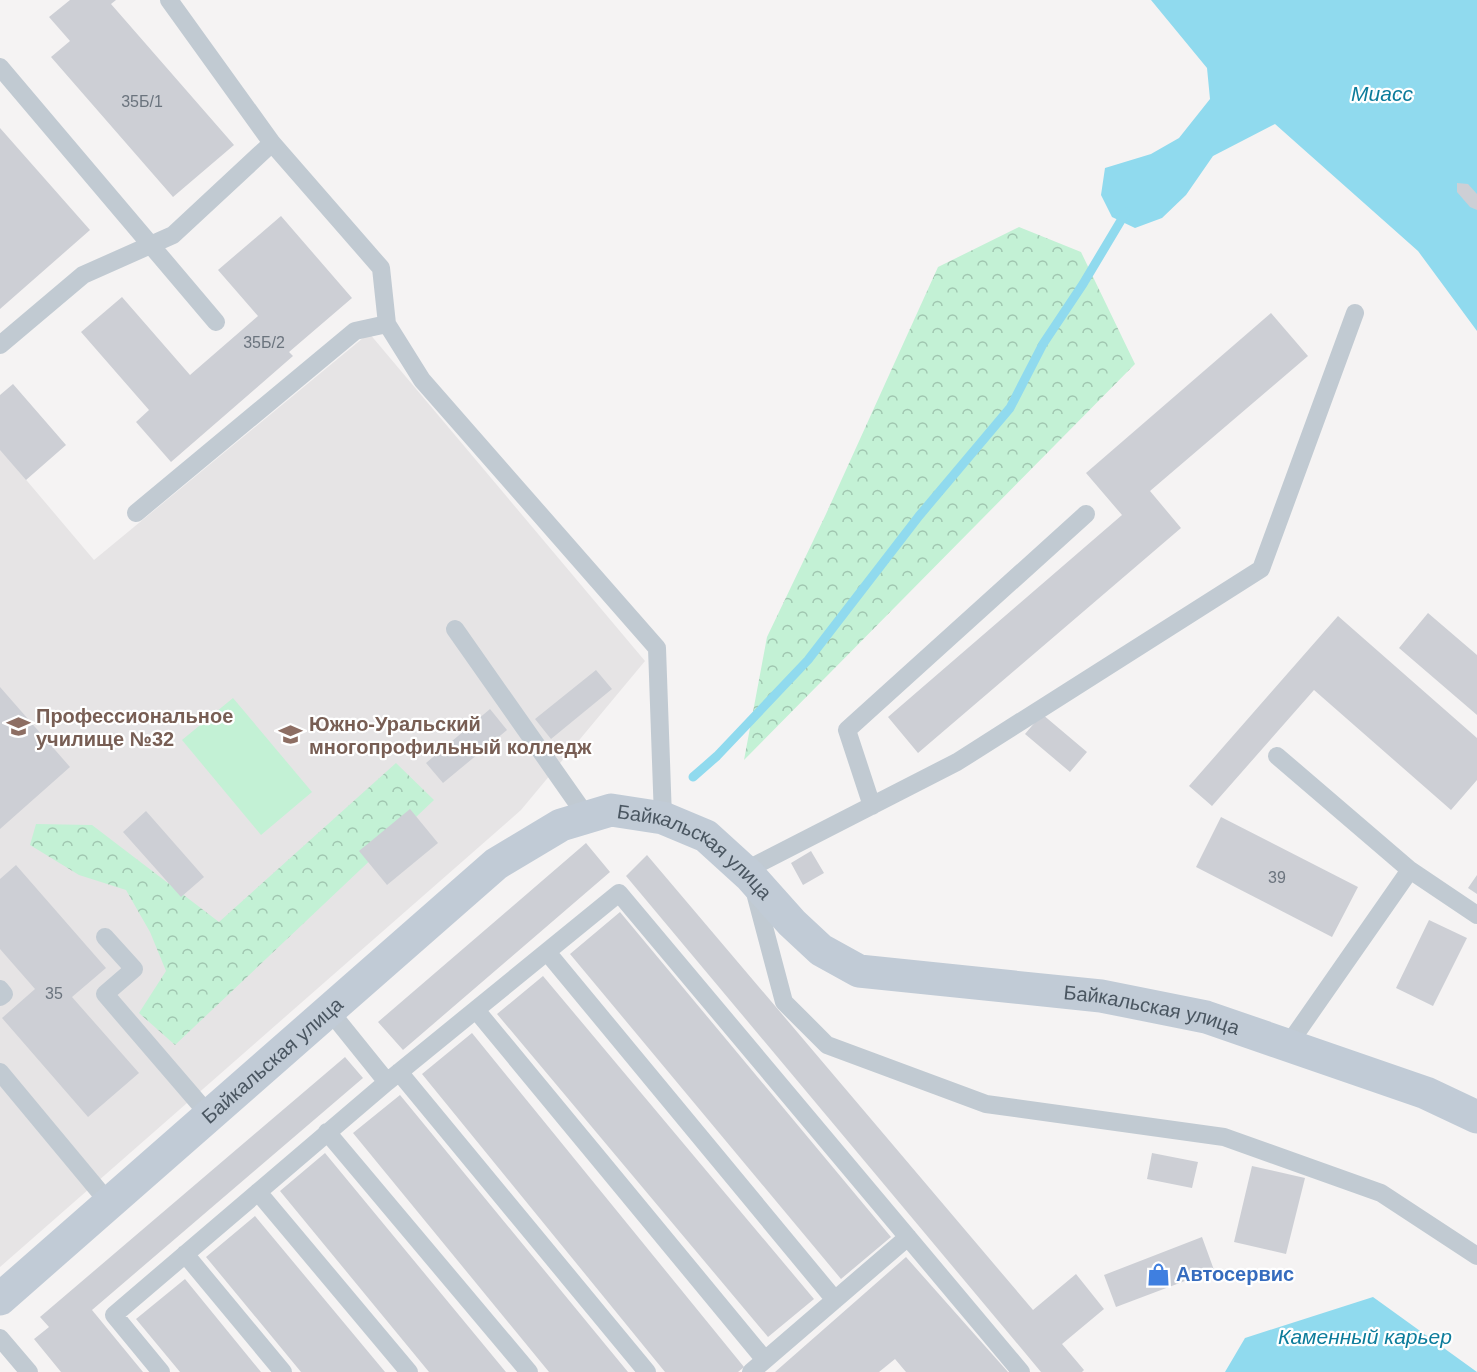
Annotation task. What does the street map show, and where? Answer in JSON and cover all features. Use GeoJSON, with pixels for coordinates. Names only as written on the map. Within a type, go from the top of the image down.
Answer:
{"type":"FeatureCollection","features":[{"type":"Feature","properties":{"kind":"street","name":"Байкальская улица"},"geometry":{"type":"LineString","coordinates":[[0,1299],[496,864],[561,825],[611,810],[663,818],[706,836],[747,873],[792,923],[821,950],[859,971],[1101,996],[1206,1017],[1426,1093],[1477,1117]]}},
{"type":"Feature","properties":{"kind":"lane"},"geometry":{"type":"LineString","coordinates":[[170,0],[272,143],[381,268],[387,324],[422,380],[657,648],[663,818]]}},
{"type":"Feature","properties":{"kind":"lane"},"geometry":{"type":"LineString","coordinates":[[0,67],[216,322]]}},
{"type":"Feature","properties":{"kind":"lane"},"geometry":{"type":"LineString","coordinates":[[0,345],[83,275],[173,235],[272,143]]}},
{"type":"Feature","properties":{"kind":"lane"},"geometry":{"type":"LineString","coordinates":[[1355,313],[1261,569],[957,762],[747,873],[784,1002],[827,1045],[986,1104],[1224,1137],[1382,1192],[1477,1256]]}},
{"type":"Feature","properties":{"kind":"lane"},"geometry":{"type":"LineString","coordinates":[[136,513],[355,331],[387,324]]}},
{"type":"Feature","properties":{"kind":"lane"},"geometry":{"type":"LineString","coordinates":[[872,806],[848,730],[1086,514]]}},
{"type":"Feature","properties":{"kind":"lane"},"geometry":{"type":"LineString","coordinates":[[455,629],[587,817]]}},
{"type":"Feature","properties":{"kind":"lane"},"geometry":{"type":"LineString","coordinates":[[1277,756],[1410,870],[1477,915]]}},
{"type":"Feature","properties":{"kind":"lane"},"geometry":{"type":"LineString","coordinates":[[1288,1045],[1410,870]]}},
{"type":"Feature","properties":{"kind":"lane"},"geometry":{"type":"LineString","coordinates":[[161,1372],[114,1315],[327,1132],[620,893],[1021,1372]]}},
{"type":"Feature","properties":{"kind":"lane"},"geometry":{"type":"LineString","coordinates":[[105,937],[134,969],[105,994],[209,1115]]}},
{"type":"Feature","properties":{"kind":"lane"},"geometry":{"type":"LineString","coordinates":[[547,952],[835,1299]]}},
{"type":"Feature","properties":{"kind":"lane"},"geometry":{"type":"LineString","coordinates":[[0,989],[4,994],[0,997]]}},
{"type":"Feature","properties":{"kind":"lane"},"geometry":{"type":"LineString","coordinates":[[329,1010],[393,1077],[647,1372]]}},
{"type":"Feature","properties":{"kind":"lane"},"geometry":{"type":"LineString","coordinates":[[476,1010],[758,1366],[908,1237]]}},
{"type":"Feature","properties":{"kind":"lane"},"geometry":{"type":"LineString","coordinates":[[0,1072],[109,1203]]}},
{"type":"Feature","properties":{"kind":"lane"},"geometry":{"type":"LineString","coordinates":[[327,1132],[529,1372]]}},
{"type":"Feature","properties":{"kind":"lane"},"geometry":{"type":"LineString","coordinates":[[258,1192],[409,1372]]}},
{"type":"Feature","properties":{"kind":"lane"},"geometry":{"type":"LineString","coordinates":[[185,1254],[283,1372]]}},
{"type":"Feature","properties":{"kind":"lane"},"geometry":{"type":"LineString","coordinates":[[0,1338],[29,1372]]}},
{"type":"Feature","properties":{"kind":"shaded area","name":"Южно-Уральский многопрофильный колледж"},"geometry":{"type":"Polygon","coordinates":[[[369,333],[645,661],[521,810],[0,1267],[0,449],[94,560],[369,333]]]}},
{"type":"Feature","properties":{"kind":"green space"},"geometry":{"type":"Polygon","coordinates":[[[1019,227],[1081,252],[1135,364],[744,760],[767,637],[826,514],[938,267],[1019,227]]]}},
{"type":"Feature","properties":{"kind":"green space"},"geometry":{"type":"Polygon","coordinates":[[[233,698],[312,792],[261,835],[182,740],[233,698]]]}},
{"type":"Feature","properties":{"kind":"green space"},"geometry":{"type":"Polygon","coordinates":[[[396,763],[434,800],[175,1045],[139,1013],[166,971],[150,932],[126,890],[79,875],[30,845],[36,824],[92,825],[219,922],[396,763]]]}},
{"type":"Feature","properties":{"kind":"water","name":"Миасс"},"geometry":{"type":"Polygon","coordinates":[[[1151,0],[1477,0],[1477,331],[1418,251],[1275,124],[1213,156],[1186,195],[1162,218],[1135,228],[1112,217],[1101,195],[1105,168],[1151,154],[1179,138],[1210,99],[1207,68],[1151,0]]]}},
{"type":"Feature","properties":{"kind":"water","name":"Каменный карьер"},"geometry":{"type":"Polygon","coordinates":[[[1373,1297],[1477,1372],[1225,1372],[1245,1338],[1373,1297]]]}},
{"type":"Feature","properties":{"kind":"building"},"geometry":{"type":"Polygon","coordinates":[[[70,0],[116,0],[111,4],[234,145],[173,197],[51,57],[70,41],[49,17],[70,0]]]}},
{"type":"Feature","properties":{"kind":"building"},"geometry":{"type":"Polygon","coordinates":[[[0,128],[90,230],[0,309],[0,128]]]}},
{"type":"Feature","properties":{"kind":"building"},"geometry":{"type":"Polygon","coordinates":[[[1457,183],[1468,184],[1477,194],[1477,210],[1470,207],[1457,192],[1457,183]]]}},
{"type":"Feature","properties":{"kind":"building"},"geometry":{"type":"Polygon","coordinates":[[[281,216],[352,298],[289,352],[293,356],[171,462],[136,422],[149,410],[81,332],[122,297],[190,375],[258,316],[218,270],[281,216]]]}},
{"type":"Feature","properties":{"kind":"building"},"geometry":{"type":"Polygon","coordinates":[[[1271,313],[1308,356],[1150,491],[1181,528],[918,753],[888,717],[1122,515],[1086,473],[1271,313]]]}},
{"type":"Feature","properties":{"kind":"building"},"geometry":{"type":"Polygon","coordinates":[[[13,384],[66,445],[26,480],[0,450],[0,395],[13,384]]]}},
{"type":"Feature","properties":{"kind":"building"},"geometry":{"type":"Polygon","coordinates":[[[1428,613],[1477,655],[1477,715],[1399,648],[1428,613]]]}},
{"type":"Feature","properties":{"kind":"building"},"geometry":{"type":"Polygon","coordinates":[[[1338,616],[1477,738],[1477,780],[1451,810],[1314,690],[1212,806],[1189,786],[1338,616]]]}},
{"type":"Feature","properties":{"kind":"building"},"geometry":{"type":"Polygon","coordinates":[[[596,670],[612,689],[551,739],[535,719],[596,670]]]}},
{"type":"Feature","properties":{"kind":"building","name":"Профессиональное училище №32"},"geometry":{"type":"Polygon","coordinates":[[[0,687],[70,767],[0,829],[0,687]]]}},
{"type":"Feature","properties":{"kind":"building"},"geometry":{"type":"Polygon","coordinates":[[[490,709],[507,730],[443,783],[426,763],[490,709]]]}},
{"type":"Feature","properties":{"kind":"building"},"geometry":{"type":"Polygon","coordinates":[[[1042,714],[1087,752],[1070,772],[1025,734],[1042,714]]]}},
{"type":"Feature","properties":{"kind":"building"},"geometry":{"type":"Polygon","coordinates":[[[410,809],[438,843],[387,885],[359,851],[410,809]]]}},
{"type":"Feature","properties":{"kind":"building"},"geometry":{"type":"Polygon","coordinates":[[[146,811],[204,877],[181,897],[123,832],[146,811]]]}},
{"type":"Feature","properties":{"kind":"building"},"geometry":{"type":"Polygon","coordinates":[[[1221,817],[1358,887],[1332,937],[1196,867],[1221,817]]]}},
{"type":"Feature","properties":{"kind":"building"},"geometry":{"type":"Polygon","coordinates":[[[586,843],[610,872],[403,1050],[378,1022],[586,843]]]}},
{"type":"Feature","properties":{"kind":"building"},"geometry":{"type":"Polygon","coordinates":[[[811,851],[824,873],[803,885],[791,863],[811,851]]]}},
{"type":"Feature","properties":{"kind":"building"},"geometry":{"type":"Polygon","coordinates":[[[647,855],[1033,1310],[1076,1274],[1104,1309],[1062,1344],[1084,1370],[1082,1372],[1041,1372],[626,876],[647,855]]]}},
{"type":"Feature","properties":{"kind":"building"},"geometry":{"type":"Polygon","coordinates":[[[16,865],[106,968],[72,997],[139,1073],[88,1117],[2,1018],[35,989],[0,949],[0,879],[16,865]]]}},
{"type":"Feature","properties":{"kind":"building"},"geometry":{"type":"Polygon","coordinates":[[[1477,875],[1477,894],[1468,888],[1477,875]]]}},
{"type":"Feature","properties":{"kind":"building"},"geometry":{"type":"Polygon","coordinates":[[[620,912],[891,1237],[841,1279],[570,954],[620,912]]]}},
{"type":"Feature","properties":{"kind":"building"},"geometry":{"type":"Polygon","coordinates":[[[1429,920],[1467,938],[1433,1006],[1396,988],[1429,920]]]}},
{"type":"Feature","properties":{"kind":"building"},"geometry":{"type":"Polygon","coordinates":[[[543,976],[814,1299],[768,1337],[497,1014],[543,976]]]}},
{"type":"Feature","properties":{"kind":"building"},"geometry":{"type":"Polygon","coordinates":[[[472,1033],[744,1367],[738,1372],[665,1372],[422,1074],[472,1033]]]}},
{"type":"Feature","properties":{"kind":"building"},"geometry":{"type":"Polygon","coordinates":[[[345,1057],[363,1078],[92,1310],[143,1372],[61,1372],[34,1339],[49,1327],[40,1317],[345,1057]]]}},
{"type":"Feature","properties":{"kind":"building"},"geometry":{"type":"Polygon","coordinates":[[[400,1095],[628,1372],[549,1372],[353,1133],[400,1095]]]}},
{"type":"Feature","properties":{"kind":"building"},"geometry":{"type":"Polygon","coordinates":[[[325,1153],[506,1372],[429,1372],[280,1191],[325,1153]]]}},
{"type":"Feature","properties":{"kind":"building"},"geometry":{"type":"Polygon","coordinates":[[[1152,1153],[1198,1162],[1192,1188],[1147,1179],[1152,1153]]]}},
{"type":"Feature","properties":{"kind":"building"},"geometry":{"type":"Polygon","coordinates":[[[1252,1166],[1305,1178],[1286,1254],[1234,1242],[1252,1166]]]}},
{"type":"Feature","properties":{"kind":"building"},"geometry":{"type":"Polygon","coordinates":[[[255,1216],[385,1372],[301,1372],[206,1257],[255,1216]]]}},
{"type":"Feature","properties":{"kind":"building"},"geometry":{"type":"Polygon","coordinates":[[[1202,1237],[1214,1270],[1116,1307],[1104,1275],[1202,1237]]]}},
{"type":"Feature","properties":{"kind":"building"},"geometry":{"type":"Polygon","coordinates":[[[906,1257],[1008,1372],[906,1372],[895,1359],[879,1372],[775,1372],[906,1257]]]}},
{"type":"Feature","properties":{"kind":"building"},"geometry":{"type":"Polygon","coordinates":[[[185,1279],[261,1372],[180,1372],[136,1319],[185,1279]]]}},
{"type":"Feature","properties":{"kind":"waterway"},"geometry":{"type":"LineString","coordinates":[[693,777],[717,756],[808,660],[919,516],[1010,408],[1043,344],[1083,284],[1126,212]]}},
{"type":"Feature","properties":{"kind":"place","name":"Профессиональное училище №32"},"geometry":{"type":"Point","coordinates":[18,727]}},
{"type":"Feature","properties":{"kind":"place","name":"Южно-Уральский многопрофильный колледж"},"geometry":{"type":"Point","coordinates":[291,735]}},
{"type":"Feature","properties":{"kind":"place","name":"Автосервис"},"geometry":{"type":"Point","coordinates":[1158,1274]}}]}
